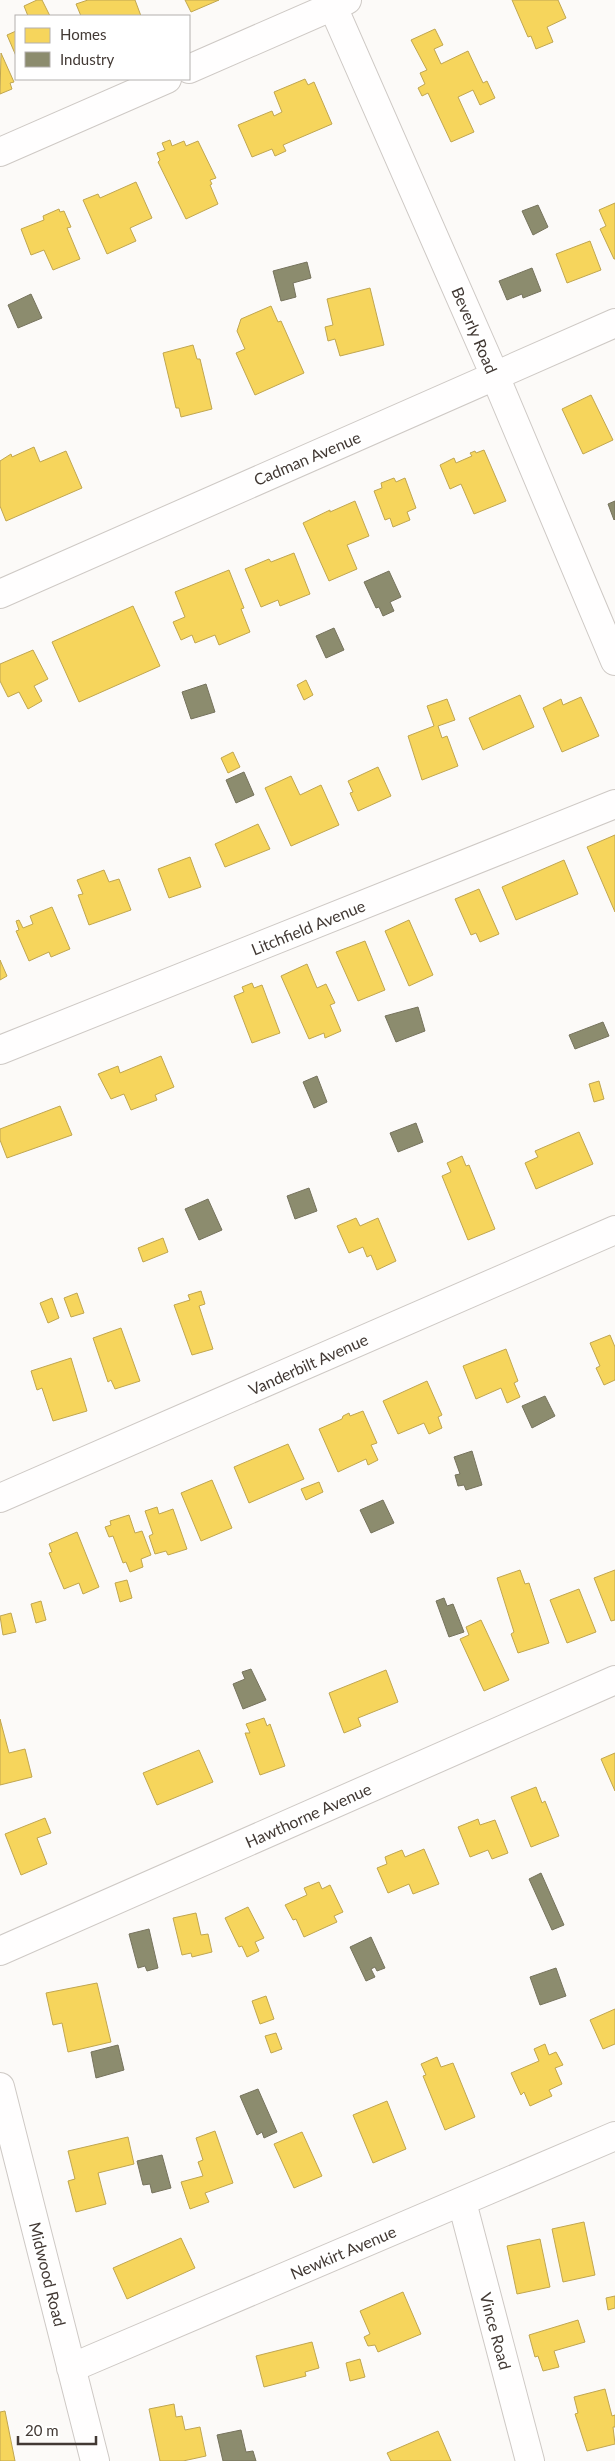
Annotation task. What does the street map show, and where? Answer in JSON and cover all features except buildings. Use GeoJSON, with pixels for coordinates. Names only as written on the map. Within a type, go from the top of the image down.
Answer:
{"type":"FeatureCollection","features":[{"type":"Feature","properties":{"kind":"street"},"geometry":{"type":"LineString","coordinates":[[190,69],[336,2]]}},
{"type":"Feature","properties":{"kind":"street","name":"Beverly Road"},"geometry":{"type":"LineString","coordinates":[[336,2],[615,661]]}},
{"type":"Feature","properties":{"kind":"street"},"geometry":{"type":"LineString","coordinates":[[0,152],[165,80]]}},
{"type":"Feature","properties":{"kind":"street","name":"Cadman Avenue"},"geometry":{"type":"LineString","coordinates":[[0,594],[615,323]]}},
{"type":"Feature","properties":{"kind":"street","name":"Litchfield Avenue"},"geometry":{"type":"LineString","coordinates":[[0,1050],[615,804]]}},
{"type":"Feature","properties":{"kind":"street","name":"Vanderbilt Avenue"},"geometry":{"type":"LineString","coordinates":[[0,1498],[615,1230]]}},
{"type":"Feature","properties":{"kind":"street","name":"Hawthorne Avenue"},"geometry":{"type":"LineString","coordinates":[[0,1951],[615,1680]]}},
{"type":"Feature","properties":{"kind":"street","name":"Midwood Road"},"geometry":{"type":"LineString","coordinates":[[0,2087],[95,2461]]}},
{"type":"Feature","properties":{"kind":"street","name":"Newkirt Avenue"},"geometry":{"type":"LineString","coordinates":[[71,2368],[615,2136]]}},
{"type":"Feature","properties":{"kind":"street","name":"Vince Road"},"geometry":{"type":"LineString","coordinates":[[462,2202],[530,2461]]}}]}
